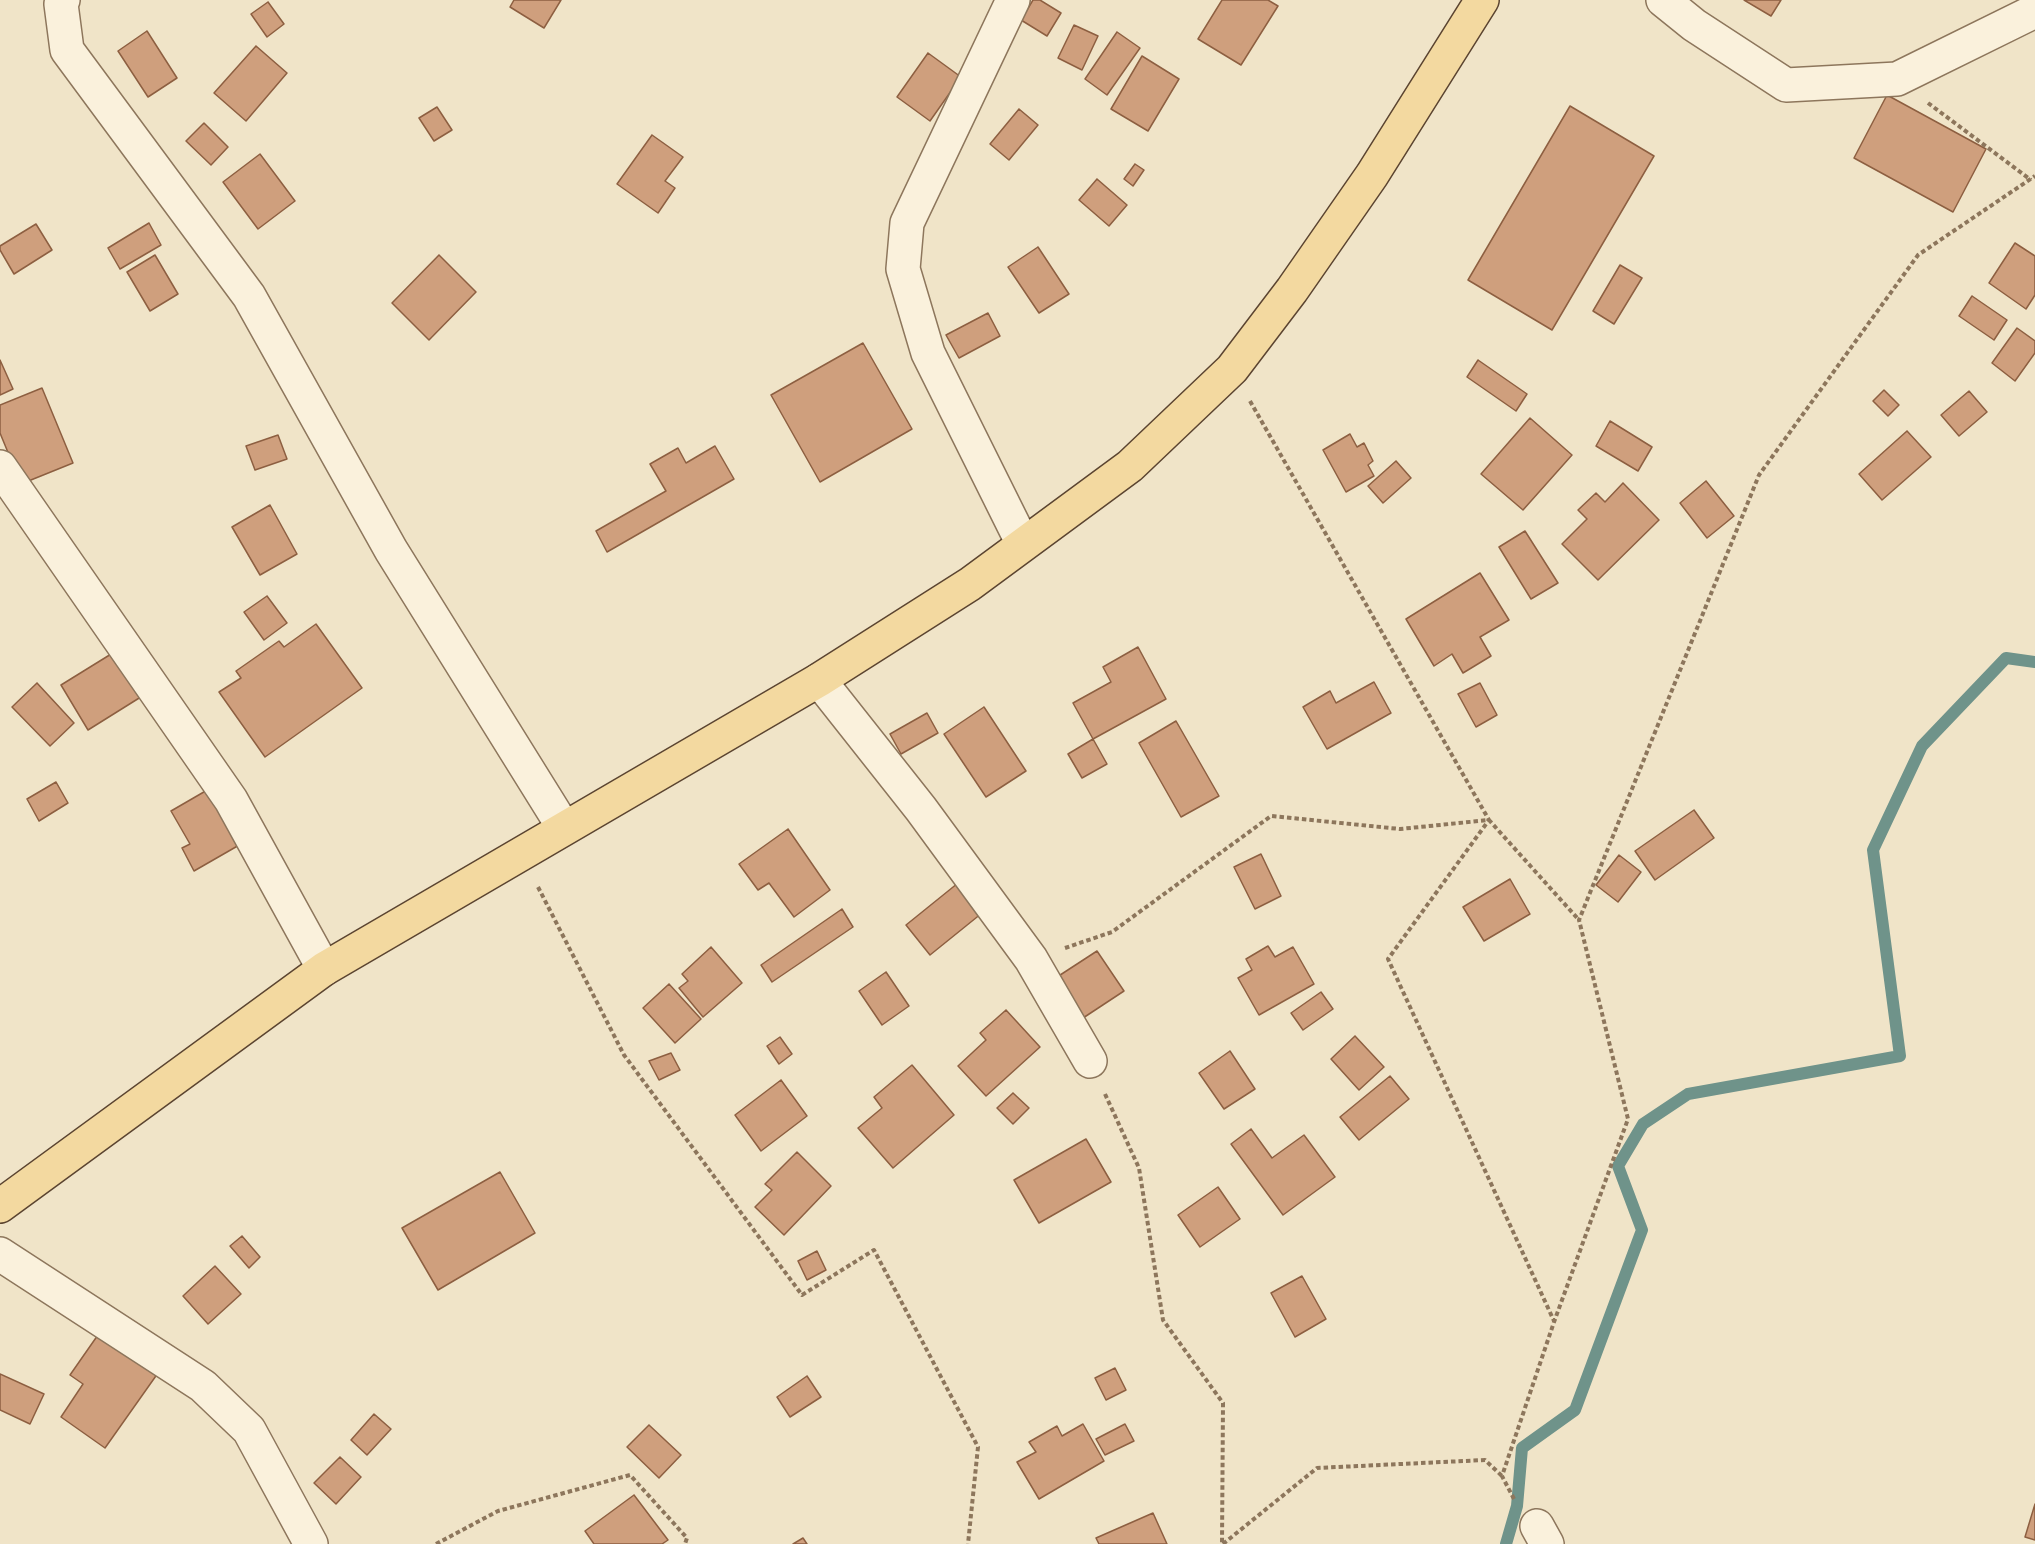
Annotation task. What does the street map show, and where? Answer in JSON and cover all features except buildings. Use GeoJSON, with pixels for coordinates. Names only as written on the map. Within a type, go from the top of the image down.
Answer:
{"type":"FeatureCollection","features":[{"type":"Feature","properties":{"kind":"main road"},"geometry":{"type":"LineString","coordinates":[[0,1206],[324,969],[819,680],[970,584],[1130,466],[1232,369],[1292,290],[1372,175],[1482,0]]}},
{"type":"Feature","properties":{"kind":"street"},"geometry":{"type":"LineString","coordinates":[[63,0],[67,50],[249,296],[391,550],[564,828]]}},
{"type":"Feature","properties":{"kind":"street"},"geometry":{"type":"LineString","coordinates":[[1013,0],[907,223],[903,269],[928,353],[1023,544]]}},
{"type":"Feature","properties":{"kind":"street"},"geometry":{"type":"LineString","coordinates":[[1663,0],[1694,24],[1786,85],[1897,79],[2035,11]]}},
{"type":"Feature","properties":{"kind":"street"},"geometry":{"type":"LineString","coordinates":[[0,467],[231,800],[324,969]]}},
{"type":"Feature","properties":{"kind":"street"},"geometry":{"type":"LineString","coordinates":[[819,680],[921,809],[1031,959],[1090,1061]]}},
{"type":"Feature","properties":{"kind":"street"},"geometry":{"type":"LineString","coordinates":[[0,1254],[203,1386],[249,1430],[311,1544]]}},
{"type":"Feature","properties":{"kind":"path"},"geometry":{"type":"LineString","coordinates":[[1579,920],[1759,475],[1918,255],[2033,178],[1897,79]]}},
{"type":"Feature","properties":{"kind":"path"},"geometry":{"type":"LineString","coordinates":[[1232,369],[1489,819],[1579,920],[1628,1119],[1554,1322],[1502,1476]]}},
{"type":"Feature","properties":{"kind":"path"},"geometry":{"type":"LineString","coordinates":[[1031,959],[1112,932],[1270,816],[1400,829],[1489,819]]}},
{"type":"Feature","properties":{"kind":"path"},"geometry":{"type":"LineString","coordinates":[[1489,819],[1388,960],[1554,1322]]}},
{"type":"Feature","properties":{"kind":"path"},"geometry":{"type":"LineString","coordinates":[[521,854],[624,1055],[802,1295],[874,1250],[978,1447],[968,1544]]}},
{"type":"Feature","properties":{"kind":"path"},"geometry":{"type":"LineString","coordinates":[[1090,1061],[1139,1168],[1162,1320],[1224,1403],[1223,1544]]}},
{"type":"Feature","properties":{"kind":"path"},"geometry":{"type":"LineString","coordinates":[[1223,1544],[1317,1468],[1485,1460],[1502,1476],[1517,1506],[1542,1535]]}},
{"type":"Feature","properties":{"kind":"path"},"geometry":{"type":"LineString","coordinates":[[436,1544],[498,1511],[630,1475],[687,1538],[685,1544]]}},
{"type":"Feature","properties":{"kind":"waterway"},"geometry":{"type":"LineString","coordinates":[[1506,1544],[1517,1506],[1522,1448],[1575,1410],[1642,1230],[1618,1166],[1643,1124],[1688,1094],[1900,1056],[1873,850],[1922,746],[2006,658],[2035,662]]}}]}
